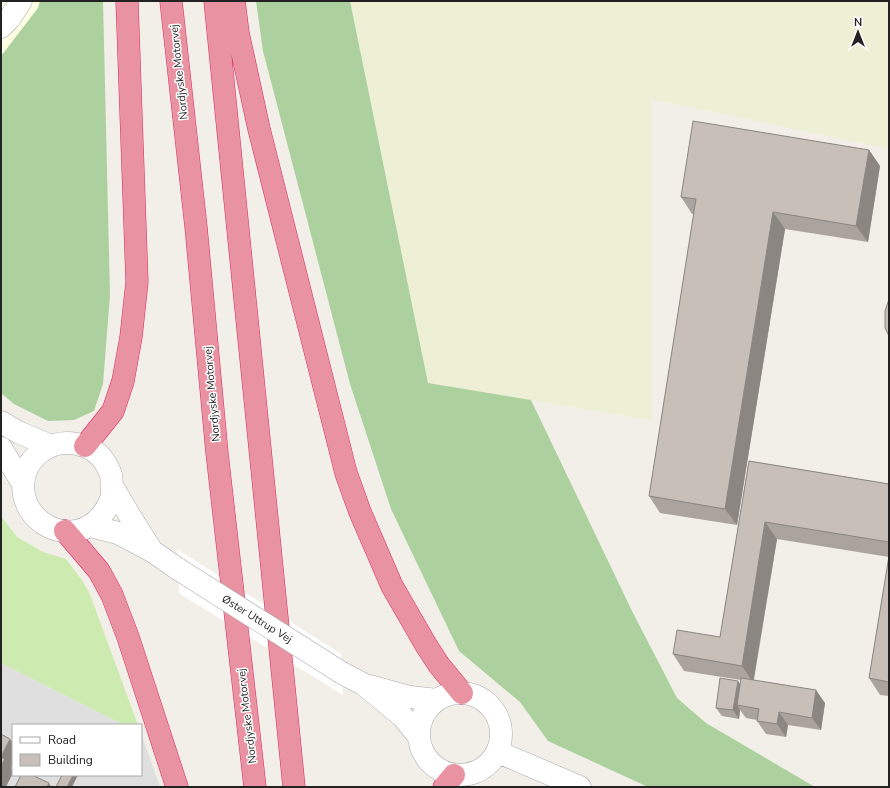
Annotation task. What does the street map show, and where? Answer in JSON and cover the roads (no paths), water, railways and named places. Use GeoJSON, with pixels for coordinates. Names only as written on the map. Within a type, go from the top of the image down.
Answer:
{"type":"FeatureCollection","features":[{"type":"Feature","properties":{"kind":"highway"},"geometry":{"type":"LineString","coordinates":[[85,446],[113,410],[123,381],[132,337],[137,282],[127,1]]}},
{"type":"Feature","properties":{"kind":"highway","name":"Nordjyske Motorvej"},"geometry":{"type":"LineString","coordinates":[[171,1],[196,227],[217,453],[255,787]]}},
{"type":"Feature","properties":{"kind":"highway"},"geometry":{"type":"LineString","coordinates":[[215,1],[294,787]]}},
{"type":"Feature","properties":{"kind":"highway"},"geometry":{"type":"LineString","coordinates":[[234,1],[238,33],[259,129],[346,473],[363,520],[392,586],[439,665],[462,693]]}},
{"type":"Feature","properties":{"kind":"highway"},"geometry":{"type":"LineString","coordinates":[[65,531],[99,571],[112,595],[128,637],[178,787]]}},
{"type":"Feature","properties":{"kind":"street"},"geometry":{"type":"LineString","coordinates":[[1,27],[10,18],[21,1]]}},
{"type":"Feature","properties":{"kind":"street"},"geometry":{"type":"LineString","coordinates":[[1,422],[18,432],[51,446]]}},
{"type":"Feature","properties":{"kind":"street"},"geometry":{"type":"LineString","coordinates":[[62,443],[74,443],[85,446],[96,452],[105,462],[110,474],[112,487],[111,498],[106,509],[90,526],[78,530],[65,531],[52,528],[40,521],[30,511],[24,498],[23,484],[25,474],[34,457],[42,450],[62,443]]}},
{"type":"Feature","properties":{"kind":"street"},"geometry":{"type":"LineString","coordinates":[[1,448],[23,484]]}},
{"type":"Feature","properties":{"kind":"street","name":"Øster Uttrup Vej"},"geometry":{"type":"LineString","coordinates":[[112,487],[152,551]]}},
{"type":"Feature","properties":{"kind":"street","name":"Øster Uttrup Vej"},"geometry":{"type":"LineString","coordinates":[[90,526],[118,533],[152,551],[178,569],[363,684],[403,717],[419,737]]}},
{"type":"Feature","properties":{"kind":"street","name":"Øster Uttrup Vej"},"geometry":{"type":"LineString","coordinates":[[363,684],[410,697],[437,700]]}},
{"type":"Feature","properties":{"kind":"street"},"geometry":{"type":"LineString","coordinates":[[462,693],[475,696],[487,703],[496,713],[501,725],[502,739],[498,752],[491,763],[480,771],[449,781],[441,771],[430,762],[422,750],[419,737],[420,726],[423,716],[429,707],[437,700],[449,695],[462,693]]}},
{"type":"Feature","properties":{"kind":"street"},"geometry":{"type":"LineString","coordinates":[[498,752],[580,787]]}}]}
